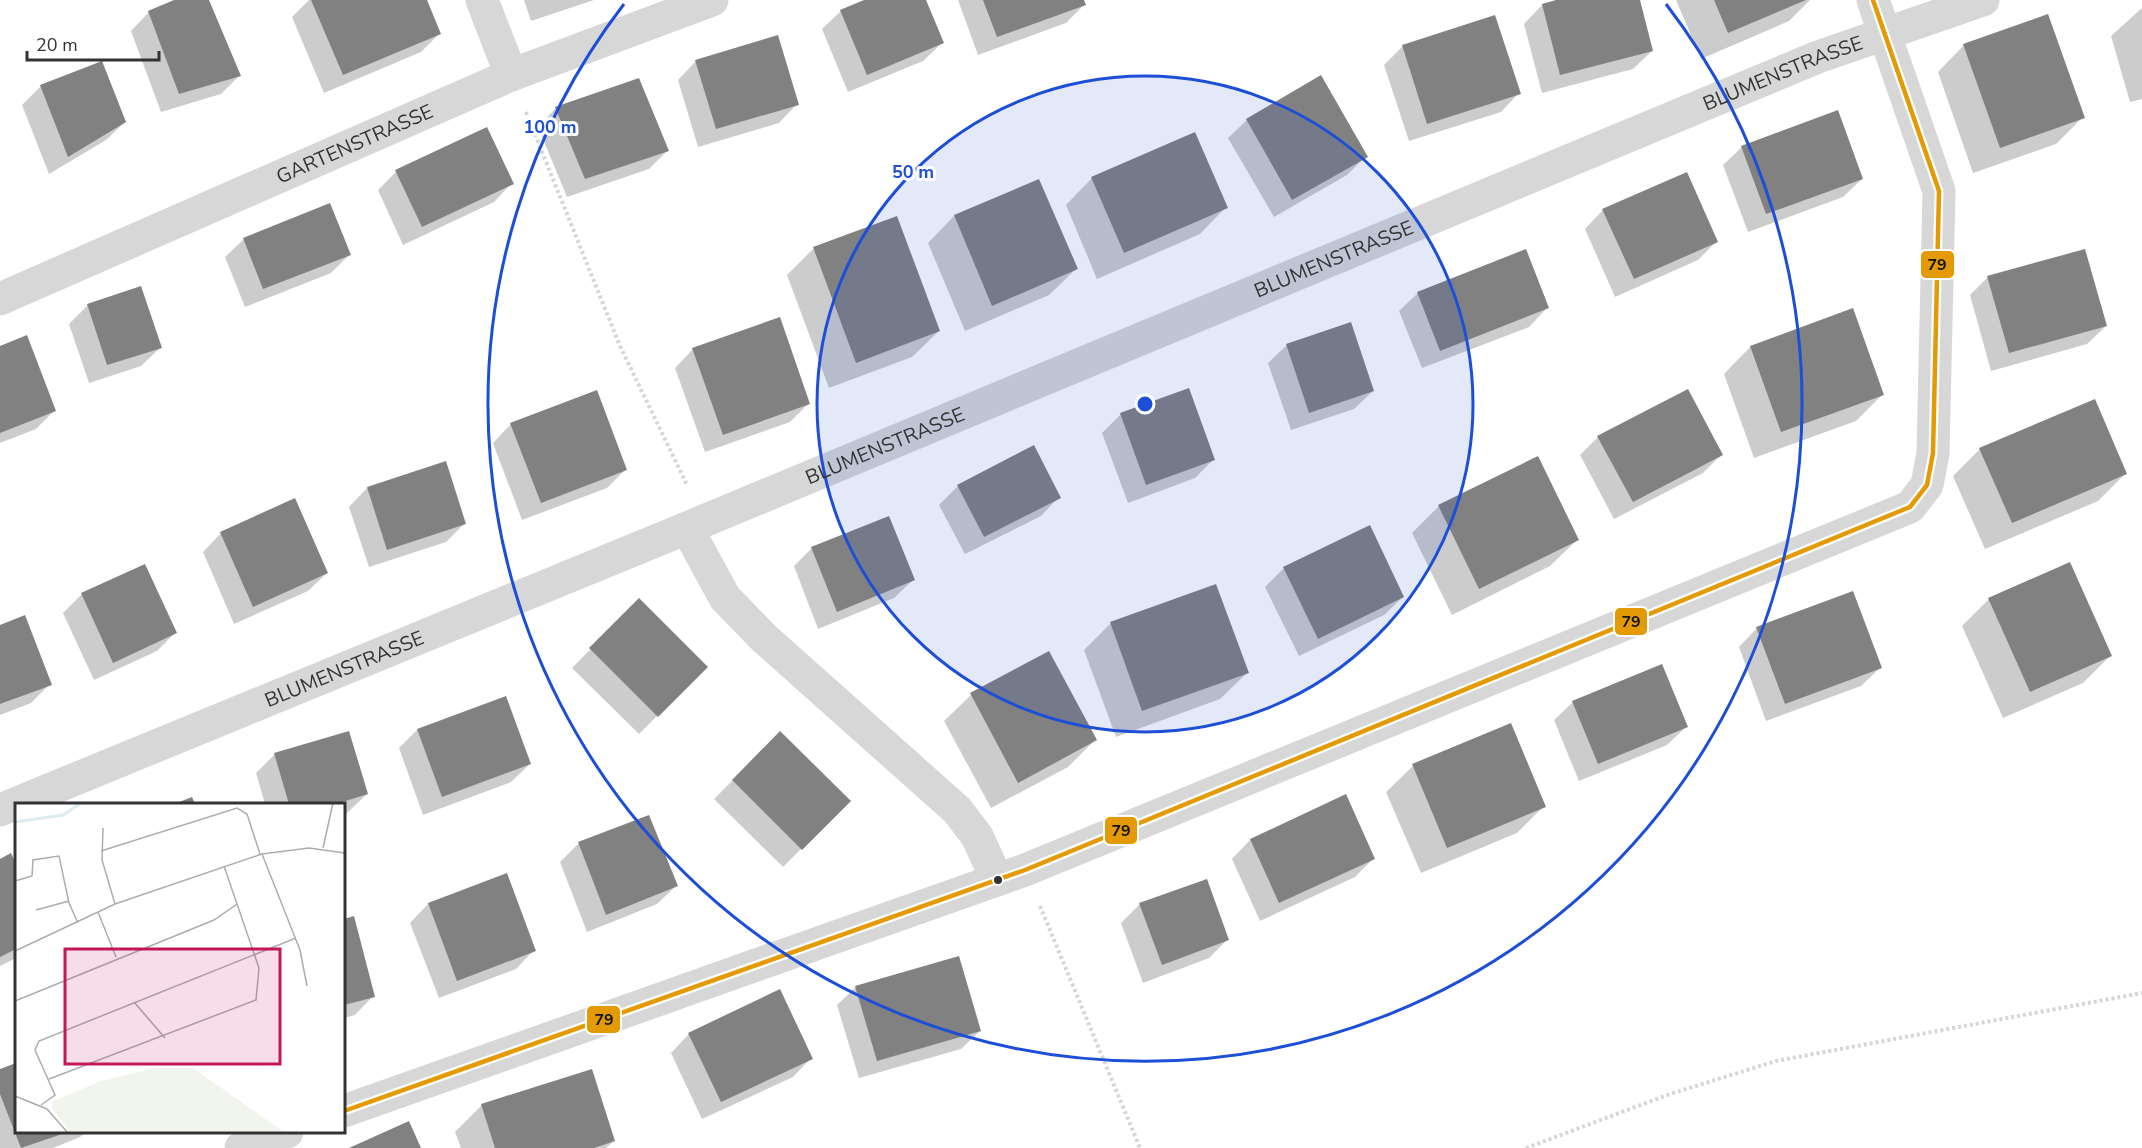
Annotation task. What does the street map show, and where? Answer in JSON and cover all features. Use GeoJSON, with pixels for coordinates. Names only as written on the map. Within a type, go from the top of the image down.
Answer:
{"type":"FeatureCollection","features":[{"type":"Feature","properties":{"kind":"street"},"geometry":{"type":"LineString","coordinates":[[482,0],[511,75]]}},
{"type":"Feature","properties":{"kind":"street","name":"GARTENSTRASSE"},"geometry":{"type":"LineString","coordinates":[[0,299],[511,75],[712,0]]}},
{"type":"Feature","properties":{"kind":"street"},"geometry":{"type":"LineString","coordinates":[[345,1111],[1011,875],[1910,507],[1927,484],[1934,453],[1939,191],[1873,0]]}},
{"type":"Feature","properties":{"kind":"street","name":"BLUMENSTRASSE"},"geometry":{"type":"LineString","coordinates":[[17,803],[687,528],[1818,57],[1983,0]]}},
{"type":"Feature","properties":{"kind":"street"},"geometry":{"type":"LineString","coordinates":[[687,528],[725,598],[764,638],[957,810],[1011,875]]}},
{"type":"Feature","properties":{"kind":"street","name":"BLUMENSTRASSE"},"geometry":{"type":"LineString","coordinates":[[0,810],[15,804]]}},
{"type":"Feature","properties":{"kind":"street"},"geometry":{"type":"LineString","coordinates":[[241,1148],[282,1133]]}},
{"type":"Feature","properties":{"kind":"path"},"geometry":{"type":"LineString","coordinates":[[511,75],[620,346],[671,448]]}},
{"type":"Feature","properties":{"kind":"path"},"geometry":{"type":"LineString","coordinates":[[1011,875],[1140,1148]]}},
{"type":"Feature","properties":{"kind":"path"},"geometry":{"type":"LineString","coordinates":[[1526,1148],[1670,1094],[1776,1061],[2142,993]]}},
{"type":"Feature","properties":{"kind":"building"},"geometry":{"type":"Polygon","coordinates":[[[174,0],[209,0],[241,76],[179,94],[148,11],[174,0]]]}},
{"type":"Feature","properties":{"kind":"building"},"geometry":{"type":"Polygon","coordinates":[[[311,0],[427,0],[441,34],[343,75],[311,0]]]}},
{"type":"Feature","properties":{"kind":"building"},"geometry":{"type":"Polygon","coordinates":[[[864,0],[926,0],[944,43],[867,75],[840,10],[864,0]]]}},
{"type":"Feature","properties":{"kind":"building"},"geometry":{"type":"Polygon","coordinates":[[[983,0],[1084,0],[1086,5],[997,37],[983,0]]]}},
{"type":"Feature","properties":{"kind":"building"},"geometry":{"type":"Polygon","coordinates":[[[1556,0],[1640,0],[1653,51],[1560,75],[1542,4],[1556,0]]]}},
{"type":"Feature","properties":{"kind":"building"},"geometry":{"type":"Polygon","coordinates":[[[1714,0],[1806,0],[1728,33],[1714,0]]]}},
{"type":"Feature","properties":{"kind":"building"},"geometry":{"type":"Polygon","coordinates":[[[2048,14],[2085,118],[2000,148],[1963,44],[2048,14]]]}},
{"type":"Feature","properties":{"kind":"building"},"geometry":{"type":"Polygon","coordinates":[[[1495,15],[1521,94],[1427,124],[1402,45],[1495,15]]]}},
{"type":"Feature","properties":{"kind":"building"},"geometry":{"type":"Polygon","coordinates":[[[778,35],[799,105],[716,129],[695,60],[778,35]]]}},
{"type":"Feature","properties":{"kind":"building"},"geometry":{"type":"Polygon","coordinates":[[[102,61],[126,122],[68,157],[40,85],[102,61]]]}},
{"type":"Feature","properties":{"kind":"building"},"geometry":{"type":"Polygon","coordinates":[[[1321,75],[1368,157],[1292,200],[1246,119],[1321,75]]]}},
{"type":"Feature","properties":{"kind":"building"},"geometry":{"type":"Polygon","coordinates":[[[639,78],[669,151],[585,179],[555,107],[639,78]]]}},
{"type":"Feature","properties":{"kind":"building"},"geometry":{"type":"Polygon","coordinates":[[[1838,110],[1863,179],[1766,214],[1741,146],[1838,110]]]}},
{"type":"Feature","properties":{"kind":"building"},"geometry":{"type":"Polygon","coordinates":[[[487,127],[514,184],[422,227],[395,170],[487,127]]]}},
{"type":"Feature","properties":{"kind":"building"},"geometry":{"type":"Polygon","coordinates":[[[1195,132],[1228,208],[1124,253],[1091,177],[1195,132]]]}},
{"type":"Feature","properties":{"kind":"building"},"geometry":{"type":"Polygon","coordinates":[[[1687,172],[1718,242],[1634,279],[1602,209],[1687,172]]]}},
{"type":"Feature","properties":{"kind":"building"},"geometry":{"type":"Polygon","coordinates":[[[1039,179],[1078,269],[992,306],[954,215],[1039,179]]]}},
{"type":"Feature","properties":{"kind":"building"},"geometry":{"type":"Polygon","coordinates":[[[330,203],[351,255],[263,289],[243,238],[330,203]]]}},
{"type":"Feature","properties":{"kind":"building"},"geometry":{"type":"Polygon","coordinates":[[[897,216],[940,331],[856,363],[813,247],[897,216]]]}},
{"type":"Feature","properties":{"kind":"building"},"geometry":{"type":"Polygon","coordinates":[[[1526,249],[1549,308],[1440,351],[1417,292],[1526,249]]]}},
{"type":"Feature","properties":{"kind":"building"},"geometry":{"type":"Polygon","coordinates":[[[2085,249],[2107,326],[2009,353],[1987,276],[2085,249]]]}},
{"type":"Feature","properties":{"kind":"building"},"geometry":{"type":"Polygon","coordinates":[[[141,286],[162,348],[107,365],[87,304],[141,286]]]}},
{"type":"Feature","properties":{"kind":"building"},"geometry":{"type":"Polygon","coordinates":[[[1853,308],[1884,395],[1781,432],[1750,346],[1853,308]]]}},
{"type":"Feature","properties":{"kind":"building"},"geometry":{"type":"Polygon","coordinates":[[[780,317],[810,404],[723,435],[692,348],[780,317]]]}},
{"type":"Feature","properties":{"kind":"building"},"geometry":{"type":"Polygon","coordinates":[[[1351,322],[1374,391],[1309,413],[1286,344],[1351,322]]]}},
{"type":"Feature","properties":{"kind":"building"},"geometry":{"type":"Polygon","coordinates":[[[27,335],[56,411],[0,433],[0,346],[27,335]]]}},
{"type":"Feature","properties":{"kind":"building"},"geometry":{"type":"Polygon","coordinates":[[[1189,388],[1215,460],[1146,485],[1120,413],[1189,388]]]}},
{"type":"Feature","properties":{"kind":"building"},"geometry":{"type":"Polygon","coordinates":[[[1688,389],[1723,455],[1633,502],[1597,436],[1688,389]]]}},
{"type":"Feature","properties":{"kind":"building"},"geometry":{"type":"Polygon","coordinates":[[[597,390],[627,470],[541,503],[510,423],[597,390]]]}},
{"type":"Feature","properties":{"kind":"building"},"geometry":{"type":"Polygon","coordinates":[[[2095,399],[2127,474],[2012,523],[1979,448],[2095,399]]]}},
{"type":"Feature","properties":{"kind":"building"},"geometry":{"type":"Polygon","coordinates":[[[1034,445],[1061,498],[984,537],[957,485],[1034,445]]]}},
{"type":"Feature","properties":{"kind":"building"},"geometry":{"type":"Polygon","coordinates":[[[1538,456],[1579,540],[1479,589],[1438,505],[1538,456]]]}},
{"type":"Feature","properties":{"kind":"building"},"geometry":{"type":"Polygon","coordinates":[[[446,461],[466,524],[387,550],[367,487],[446,461]]]}},
{"type":"Feature","properties":{"kind":"building"},"geometry":{"type":"Polygon","coordinates":[[[295,498],[328,573],[253,607],[220,532],[295,498]]]}},
{"type":"Feature","properties":{"kind":"building"},"geometry":{"type":"Polygon","coordinates":[[[889,516],[915,580],[837,612],[811,547],[889,516]]]}},
{"type":"Feature","properties":{"kind":"building"},"geometry":{"type":"Polygon","coordinates":[[[1370,525],[1404,597],[1318,639],[1283,567],[1370,525]]]}},
{"type":"Feature","properties":{"kind":"building"},"geometry":{"type":"Polygon","coordinates":[[[2070,562],[2112,656],[2030,692],[1988,598],[2070,562]]]}},
{"type":"Feature","properties":{"kind":"building"},"geometry":{"type":"Polygon","coordinates":[[[145,564],[177,633],[113,663],[81,593],[145,564]]]}},
{"type":"Feature","properties":{"kind":"building"},"geometry":{"type":"Polygon","coordinates":[[[1216,584],[1249,673],[1142,711],[1110,622],[1216,584]]]}},
{"type":"Feature","properties":{"kind":"building"},"geometry":{"type":"Polygon","coordinates":[[[1853,591],[1882,668],[1785,704],[1756,627],[1853,591]]]}},
{"type":"Feature","properties":{"kind":"building"},"geometry":{"type":"Polygon","coordinates":[[[639,598],[708,667],[658,717],[589,648],[639,598]]]}},
{"type":"Feature","properties":{"kind":"building"},"geometry":{"type":"Polygon","coordinates":[[[25,615],[52,685],[0,704],[0,625],[25,615]]]}},
{"type":"Feature","properties":{"kind":"building"},"geometry":{"type":"Polygon","coordinates":[[[1049,651],[1097,740],[1018,783],[970,693],[1049,651]]]}},
{"type":"Feature","properties":{"kind":"building"},"geometry":{"type":"Polygon","coordinates":[[[1662,664],[1688,727],[1598,764],[1572,701],[1662,664]]]}},
{"type":"Feature","properties":{"kind":"building"},"geometry":{"type":"Polygon","coordinates":[[[506,696],[531,764],[442,797],[417,729],[506,696]]]}},
{"type":"Feature","properties":{"kind":"building"},"geometry":{"type":"Polygon","coordinates":[[[1511,723],[1546,807],[1447,848],[1412,764],[1511,723]]]}},
{"type":"Feature","properties":{"kind":"building"},"geometry":{"type":"Polygon","coordinates":[[[349,731],[368,794],[339,803],[289,803],[274,753],[349,731]]]}},
{"type":"Feature","properties":{"kind":"building"},"geometry":{"type":"Polygon","coordinates":[[[780,731],[851,801],[802,850],[732,780],[780,731]]]}},
{"type":"Feature","properties":{"kind":"building"},"geometry":{"type":"Polygon","coordinates":[[[1346,794],[1375,859],[1279,903],[1250,839],[1346,794]]]}},
{"type":"Feature","properties":{"kind":"building"},"geometry":{"type":"Polygon","coordinates":[[[192,797],[195,803],[177,803],[192,797]]]}},
{"type":"Feature","properties":{"kind":"building"},"geometry":{"type":"Polygon","coordinates":[[[649,815],[678,886],[606,915],[578,842],[649,815]]]}},
{"type":"Feature","properties":{"kind":"building"},"geometry":{"type":"Polygon","coordinates":[[[11,853],[15,862],[15,950],[0,957],[0,859],[11,853]]]}},
{"type":"Feature","properties":{"kind":"building"},"geometry":{"type":"Polygon","coordinates":[[[507,873],[536,951],[457,981],[428,903],[507,873]]]}},
{"type":"Feature","properties":{"kind":"building"},"geometry":{"type":"Polygon","coordinates":[[[1207,879],[1229,940],[1162,965],[1139,903],[1207,879]]]}},
{"type":"Feature","properties":{"kind":"building"},"geometry":{"type":"Polygon","coordinates":[[[354,916],[375,997],[345,1005],[345,919],[354,916]]]}},
{"type":"Feature","properties":{"kind":"building"},"geometry":{"type":"Polygon","coordinates":[[[959,956],[981,1031],[877,1061],[855,986],[959,956]]]}},
{"type":"Feature","properties":{"kind":"building"},"geometry":{"type":"Polygon","coordinates":[[[780,989],[813,1059],[721,1102],[688,1033],[780,989]]]}},
{"type":"Feature","properties":{"kind":"building"},"geometry":{"type":"Polygon","coordinates":[[[15,1063],[15,1133],[0,1094],[0,1069],[15,1063]]]}},
{"type":"Feature","properties":{"kind":"building"},"geometry":{"type":"Polygon","coordinates":[[[592,1069],[615,1141],[594,1148],[495,1148],[481,1104],[592,1069]]]}},
{"type":"Feature","properties":{"kind":"building"},"geometry":{"type":"Polygon","coordinates":[[[409,1121],[421,1148],[349,1148],[409,1121]]]}},
{"type":"Feature","properties":{"kind":"building"},"geometry":{"type":"Polygon","coordinates":[[[15,1133],[65,1133],[21,1148],[15,1133]]]}},
{"type":"Feature","properties":{"kind":"transit line","name":"79"},"geometry":{"type":"LineString","coordinates":[[345,1111],[1025,870],[1910,507],[1927,485],[1933,453],[1939,191],[1873,0]]}}]}
